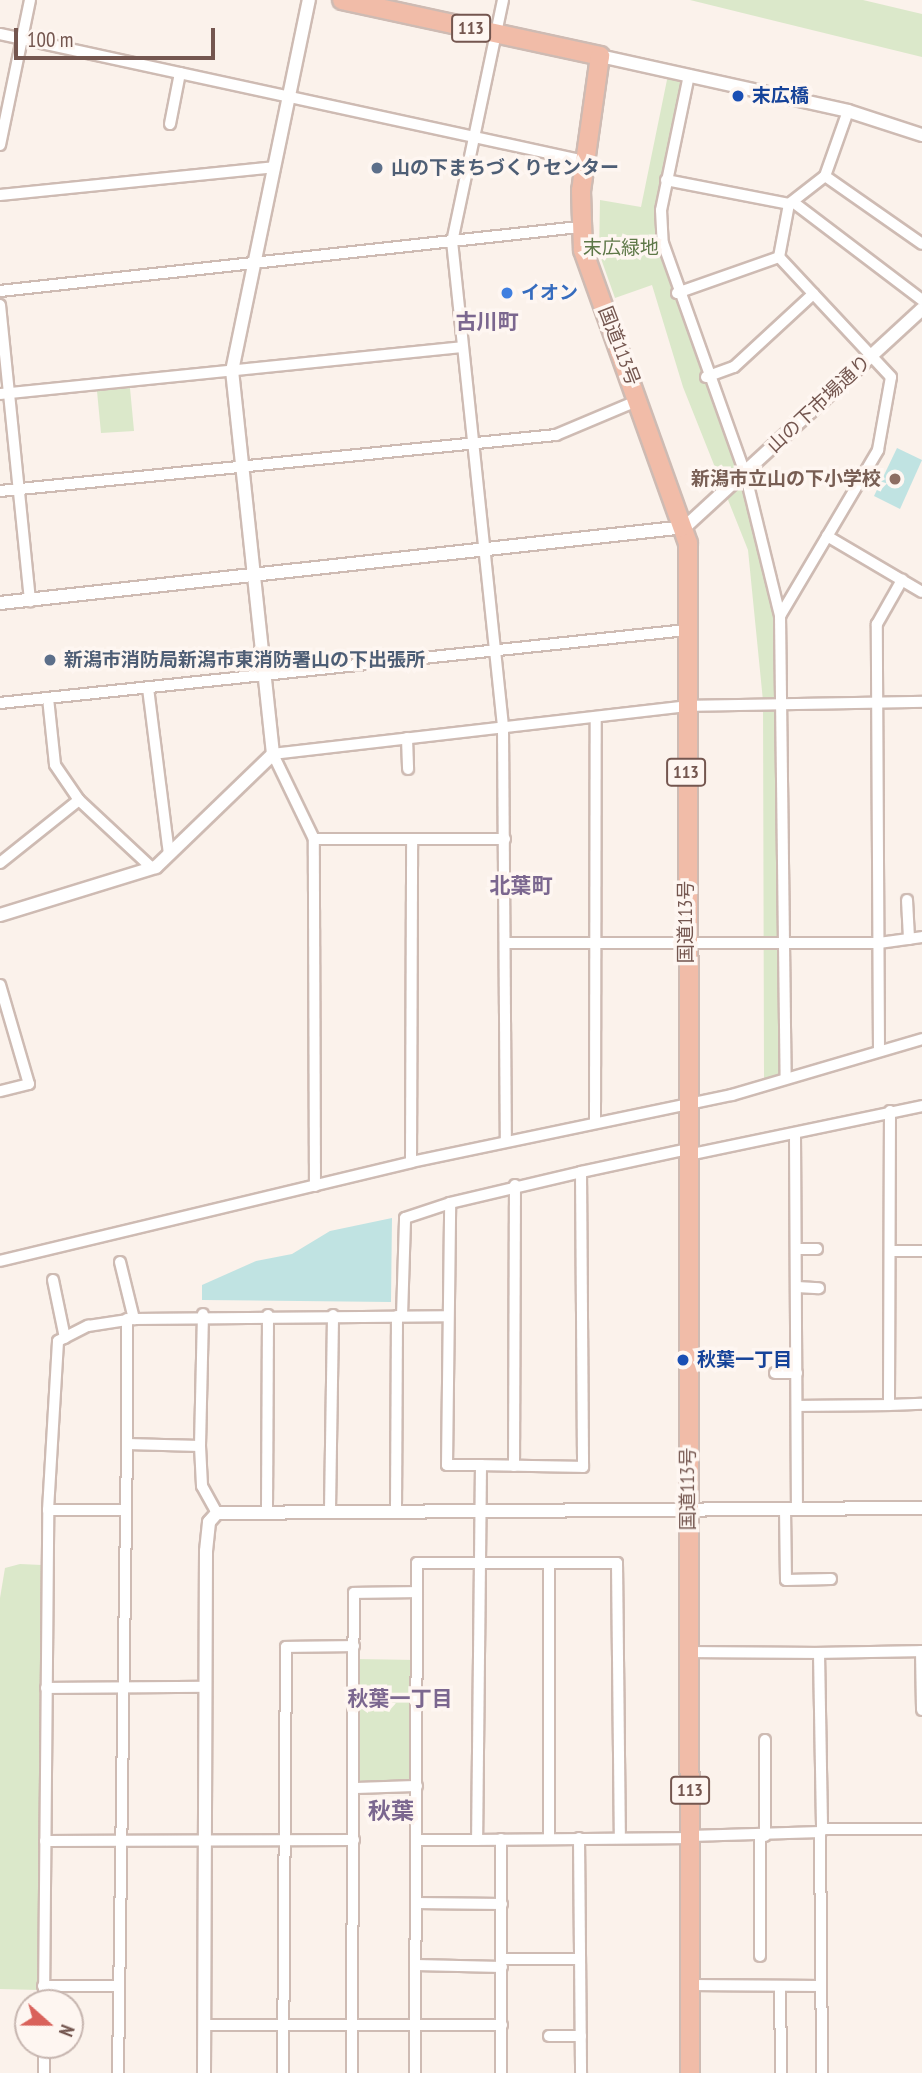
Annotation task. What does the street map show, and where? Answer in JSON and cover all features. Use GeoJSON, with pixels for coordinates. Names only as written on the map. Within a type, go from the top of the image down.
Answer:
{"type":"FeatureCollection","features":[{"type":"Feature","properties":{"kind":"highway","name":"113"},"geometry":{"type":"LineString","coordinates":[[342,0],[600,56]]}},
{"type":"Feature","properties":{"kind":"highway","name":"国道113号"},"geometry":{"type":"LineString","coordinates":[[600,56],[579,227],[685,527],[690,2073]]}},
{"type":"Feature","properties":{"kind":"street"},"geometry":{"type":"LineString","coordinates":[[0,145],[30,0]]}},
{"type":"Feature","properties":{"kind":"street"},"geometry":{"type":"LineString","coordinates":[[309,0],[232,371],[273,754],[314,839],[315,1186]]}},
{"type":"Feature","properties":{"kind":"street"},"geometry":{"type":"LineString","coordinates":[[503,0],[453,242],[503,730],[506,1140]]}},
{"type":"Feature","properties":{"kind":"street"},"geometry":{"type":"LineString","coordinates":[[0,34],[585,161]]}},
{"type":"Feature","properties":{"kind":"street"},"geometry":{"type":"LineString","coordinates":[[600,56],[848,111],[922,135]]}},
{"type":"Feature","properties":{"kind":"street"},"geometry":{"type":"LineString","coordinates":[[170,124],[180,72]]}},
{"type":"Feature","properties":{"kind":"street"},"geometry":{"type":"LineString","coordinates":[[689,75],[666,180],[663,243],[706,377],[745,473],[780,616],[784,703],[786,1078]]}},
{"type":"Feature","properties":{"kind":"street"},"geometry":{"type":"LineString","coordinates":[[779,257],[791,203],[825,176],[848,111]]}},
{"type":"Feature","properties":{"kind":"street"},"geometry":{"type":"LineString","coordinates":[[0,195],[274,167]]}},
{"type":"Feature","properties":{"kind":"street"},"geometry":{"type":"LineString","coordinates":[[825,176],[922,244]]}},
{"type":"Feature","properties":{"kind":"street"},"geometry":{"type":"LineString","coordinates":[[666,180],[791,203],[922,300]]}},
{"type":"Feature","properties":{"kind":"street"},"geometry":{"type":"LineString","coordinates":[[0,291],[579,227]]}},
{"type":"Feature","properties":{"kind":"street"},"geometry":{"type":"LineString","coordinates":[[677,293],[779,257]]}},
{"type":"Feature","properties":{"kind":"street"},"geometry":{"type":"LineString","coordinates":[[779,257],[891,377],[878,450],[780,616]]}},
{"type":"Feature","properties":{"kind":"street"},"geometry":{"type":"LineString","coordinates":[[706,377],[734,367],[813,294]]}},
{"type":"Feature","properties":{"kind":"street"},"geometry":{"type":"LineString","coordinates":[[0,305],[4,394],[19,489],[30,601]]}},
{"type":"Feature","properties":{"kind":"street","name":"山の下市場通り"},"geometry":{"type":"LineString","coordinates":[[685,527],[871,355],[920,314]]}},
{"type":"Feature","properties":{"kind":"street"},"geometry":{"type":"LineString","coordinates":[[4,394],[462,347]]}},
{"type":"Feature","properties":{"kind":"street"},"geometry":{"type":"LineString","coordinates":[[0,491],[556,435],[639,400]]}},
{"type":"Feature","properties":{"kind":"street"},"geometry":{"type":"LineString","coordinates":[[0,603],[685,527]]}},
{"type":"Feature","properties":{"kind":"street"},"geometry":{"type":"LineString","coordinates":[[827,536],[922,593]]}},
{"type":"Feature","properties":{"kind":"street"},"geometry":{"type":"LineString","coordinates":[[879,1050],[877,624],[901,580]]}},
{"type":"Feature","properties":{"kind":"street"},"geometry":{"type":"LineString","coordinates":[[0,703],[496,648],[687,630]]}},
{"type":"Feature","properties":{"kind":"street"},"geometry":{"type":"LineString","coordinates":[[148,688],[169,854]]}},
{"type":"Feature","properties":{"kind":"street"},"geometry":{"type":"LineString","coordinates":[[48,698],[55,765],[79,800],[152,868]]}},
{"type":"Feature","properties":{"kind":"street"},"geometry":{"type":"LineString","coordinates":[[0,915],[152,868],[273,754],[503,730],[686,706],[922,702]]}},
{"type":"Feature","properties":{"kind":"street"},"geometry":{"type":"LineString","coordinates":[[595,1120],[596,719]]}},
{"type":"Feature","properties":{"kind":"street"},"geometry":{"type":"LineString","coordinates":[[407,738],[408,769]]}},
{"type":"Feature","properties":{"kind":"street"},"geometry":{"type":"LineString","coordinates":[[0,863],[79,800]]}},
{"type":"Feature","properties":{"kind":"street"},"geometry":{"type":"LineString","coordinates":[[314,839],[505,839]]}},
{"type":"Feature","properties":{"kind":"street"},"geometry":{"type":"LineString","coordinates":[[411,1161],[412,839]]}},
{"type":"Feature","properties":{"kind":"street"},"geometry":{"type":"LineString","coordinates":[[907,900],[909,939]]}},
{"type":"Feature","properties":{"kind":"street"},"geometry":{"type":"LineString","coordinates":[[506,943],[878,943],[922,937]]}},
{"type":"Feature","properties":{"kind":"street"},"geometry":{"type":"LineString","coordinates":[[0,985],[29,1084],[0,1091]]}},
{"type":"Feature","properties":{"kind":"street"},"geometry":{"type":"LineString","coordinates":[[0,1261],[411,1161],[688,1102],[786,1078],[922,1039]]}},
{"type":"Feature","properties":{"kind":"street"},"geometry":{"type":"LineString","coordinates":[[396,1508],[399,1316],[405,1219],[515,1185],[795,1135],[890,1111],[922,1106]]}},
{"type":"Feature","properties":{"kind":"street"},"geometry":{"type":"LineString","coordinates":[[889,1405],[890,1111]]}},
{"type":"Feature","properties":{"kind":"street"},"geometry":{"type":"LineString","coordinates":[[795,1135],[797,1406],[786,1580],[831,1579]]}},
{"type":"Feature","properties":{"kind":"street"},"geometry":{"type":"LineString","coordinates":[[450,1203],[447,1465],[583,1467],[582,1172]]}},
{"type":"Feature","properties":{"kind":"street"},"geometry":{"type":"LineString","coordinates":[[514,1466],[515,1185]]}},
{"type":"Feature","properties":{"kind":"street"},"geometry":{"type":"LineString","coordinates":[[796,1249],[817,1249]]}},
{"type":"Feature","properties":{"kind":"street"},"geometry":{"type":"LineString","coordinates":[[890,1251],[922,1251]]}},
{"type":"Feature","properties":{"kind":"street"},"geometry":{"type":"LineString","coordinates":[[118,2073],[121,1510],[127,1444],[131,1319],[120,1262]]}},
{"type":"Feature","properties":{"kind":"street"},"geometry":{"type":"LineString","coordinates":[[52,1280],[65,1338]]}},
{"type":"Feature","properties":{"kind":"street"},"geometry":{"type":"LineString","coordinates":[[797,1287],[820,1288]]}},
{"type":"Feature","properties":{"kind":"street"},"geometry":{"type":"LineString","coordinates":[[43,1989],[48,1510],[58,1341],[88,1326],[131,1319],[202,1314],[447,1316]]}},
{"type":"Feature","properties":{"kind":"street"},"geometry":{"type":"LineString","coordinates":[[202,1314],[202,1486],[217,1514]]}},
{"type":"Feature","properties":{"kind":"street"},"geometry":{"type":"LineString","coordinates":[[267,1509],[268,1315]]}},
{"type":"Feature","properties":{"kind":"street"},"geometry":{"type":"LineString","coordinates":[[330,1509],[333,1315]]}},
{"type":"Feature","properties":{"kind":"street"},"geometry":{"type":"LineString","coordinates":[[775,1373],[797,1373]]}},
{"type":"Feature","properties":{"kind":"street"},"geometry":{"type":"LineString","coordinates":[[797,1406],[922,1404]]}},
{"type":"Feature","properties":{"kind":"street"},"geometry":{"type":"LineString","coordinates":[[127,1444],[200,1446]]}},
{"type":"Feature","properties":{"kind":"street"},"geometry":{"type":"LineString","coordinates":[[477,1840],[481,1465]]}},
{"type":"Feature","properties":{"kind":"street"},"geometry":{"type":"LineString","coordinates":[[204,2073],[206,1551],[209,1522],[217,1514],[267,1509],[922,1508]]}},
{"type":"Feature","properties":{"kind":"street"},"geometry":{"type":"LineString","coordinates":[[48,1510],[121,1510]]}},
{"type":"Feature","properties":{"kind":"street"},"geometry":{"type":"LineString","coordinates":[[415,2073],[417,1563],[618,1563],[620,1838]]}},
{"type":"Feature","properties":{"kind":"street"},"geometry":{"type":"LineString","coordinates":[[549,1563],[549,1839]]}},
{"type":"Feature","properties":{"kind":"street"},"geometry":{"type":"LineString","coordinates":[[352,2073],[354,1593],[417,1592]]}},
{"type":"Feature","properties":{"kind":"street"},"geometry":{"type":"LineString","coordinates":[[282,2073],[286,1647],[354,1646]]}},
{"type":"Feature","properties":{"kind":"street"},"geometry":{"type":"LineString","coordinates":[[689,1652],[922,1651],[922,1711]]}},
{"type":"Feature","properties":{"kind":"street"},"geometry":{"type":"LineString","coordinates":[[819,1653],[822,2073]]}},
{"type":"Feature","properties":{"kind":"street"},"geometry":{"type":"LineString","coordinates":[[46,1688],[205,1687]]}},
{"type":"Feature","properties":{"kind":"street"},"geometry":{"type":"LineString","coordinates":[[760,1956],[765,1740]]}},
{"type":"Feature","properties":{"kind":"street"},"geometry":{"type":"LineString","coordinates":[[355,1788],[417,1786]]}},
{"type":"Feature","properties":{"kind":"street"},"geometry":{"type":"LineString","coordinates":[[418,1840],[763,1836],[922,1829]]}},
{"type":"Feature","properties":{"kind":"street"},"geometry":{"type":"LineString","coordinates":[[579,1838],[581,2073]]}},
{"type":"Feature","properties":{"kind":"street"},"geometry":{"type":"LineString","coordinates":[[501,1839],[501,2073]]}},
{"type":"Feature","properties":{"kind":"street"},"geometry":{"type":"LineString","coordinates":[[45,1841],[354,1840]]}},
{"type":"Feature","properties":{"kind":"street"},"geometry":{"type":"LineString","coordinates":[[416,1903],[502,1904]]}},
{"type":"Feature","properties":{"kind":"street"},"geometry":{"type":"LineString","coordinates":[[416,1965],[502,1964],[580,1959]]}},
{"type":"Feature","properties":{"kind":"street"},"geometry":{"type":"LineString","coordinates":[[690,1985],[821,1986]]}},
{"type":"Feature","properties":{"kind":"street"},"geometry":{"type":"LineString","coordinates":[[43,1986],[118,1986]]}},
{"type":"Feature","properties":{"kind":"street"},"geometry":{"type":"LineString","coordinates":[[780,1986],[781,2073]]}},
{"type":"Feature","properties":{"kind":"street"},"geometry":{"type":"LineString","coordinates":[[204,2025],[502,2025]]}},
{"type":"Feature","properties":{"kind":"street"},"geometry":{"type":"LineString","coordinates":[[549,2036],[581,2036]]}},
{"type":"Feature","properties":{"kind":"green space"},"geometry":{"type":"Polygon","coordinates":[[[690,0],[863,0],[922,14],[922,57],[690,0]]]}},
{"type":"Feature","properties":{"kind":"green space","name":"末広緑地"},"geometry":{"type":"Polygon","coordinates":[[[669,70],[689,75],[666,180],[663,243],[745,473],[780,616],[786,1078],[764,1081],[763,701],[748,550],[683,387],[652,285],[615,298],[599,253],[600,200],[641,207],[669,70]]]}},
{"type":"Feature","properties":{"kind":"green space"},"geometry":{"type":"Polygon","coordinates":[[[130,388],[134,431],[101,433],[97,391],[130,388]]]}},
{"type":"Feature","properties":{"kind":"green space"},"geometry":{"type":"Polygon","coordinates":[[[20,1564],[42,1565],[39,1989],[0,1989],[0,1598],[5,1568],[20,1564]]]}},
{"type":"Feature","properties":{"kind":"green space"},"geometry":{"type":"Polygon","coordinates":[[[354,1659],[417,1660],[417,1786],[354,1788],[354,1659]]]}},
{"type":"Feature","properties":{"kind":"water"},"geometry":{"type":"Polygon","coordinates":[[[897,448],[922,460],[900,509],[874,496],[897,448]]]}},
{"type":"Feature","properties":{"kind":"water"},"geometry":{"type":"Polygon","coordinates":[[[392,1218],[391,1302],[202,1300],[202,1285],[256,1261],[292,1254],[330,1231],[392,1218]]]}},
{"type":"Feature","properties":{"kind":"place","name":"末広橋"},"geometry":{"type":"Point","coordinates":[738,96]}},
{"type":"Feature","properties":{"kind":"place","name":"山の下まちづくりセンター"},"geometry":{"type":"Point","coordinates":[377,168]}},
{"type":"Feature","properties":{"kind":"place","name":"イオン"},"geometry":{"type":"Point","coordinates":[507,293]}},
{"type":"Feature","properties":{"kind":"place","name":"新潟市立山の下小学校"},"geometry":{"type":"Point","coordinates":[895,479]}},
{"type":"Feature","properties":{"kind":"place","name":"新潟市消防局新潟市東消防署山の下出張所"},"geometry":{"type":"Point","coordinates":[50,660]}},
{"type":"Feature","properties":{"kind":"place","name":"秋葉一丁目"},"geometry":{"type":"Point","coordinates":[683,1360]}},
{"type":"Feature","properties":{"kind":"district","name":"古川町"},"geometry":{"type":"Point","coordinates":[487,322]}},
{"type":"Feature","properties":{"kind":"district","name":"北葉町"},"geometry":{"type":"Point","coordinates":[521,886]}},
{"type":"Feature","properties":{"kind":"district","name":"秋葉一丁目"},"geometry":{"type":"Point","coordinates":[400,1699]}},
{"type":"Feature","properties":{"kind":"district","name":"秋葉"},"geometry":{"type":"Point","coordinates":[391,1811]}}]}
